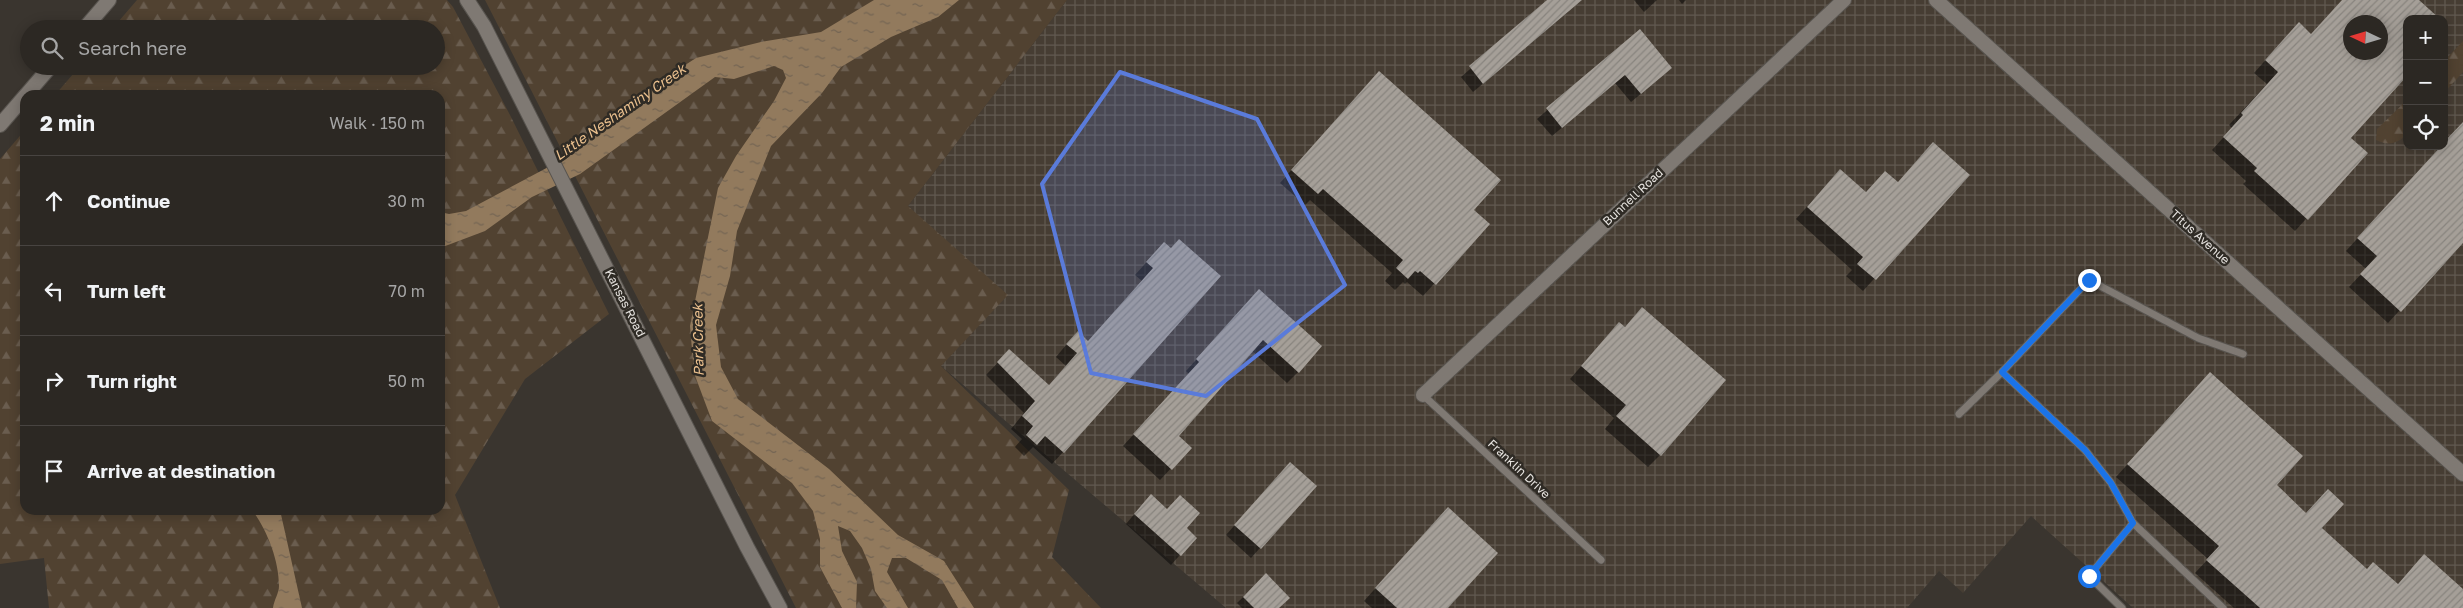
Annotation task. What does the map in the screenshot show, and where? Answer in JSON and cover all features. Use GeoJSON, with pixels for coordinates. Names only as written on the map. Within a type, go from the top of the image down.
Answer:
{"type":"FeatureCollection","features":[{"type":"Feature","properties":{"kind":"street"},"geometry":{"type":"LineString","coordinates":[[92,20],[109,0]]}},
{"type":"Feature","properties":{"kind":"street","name":"Kansas Road"},"geometry":{"type":"LineString","coordinates":[[467,0],[484,26],[747,548],[780,608]]}},
{"type":"Feature","properties":{"kind":"street","name":"Bunnell Road"},"geometry":{"type":"LineString","coordinates":[[1423,395],[1844,0]]}},
{"type":"Feature","properties":{"kind":"street","name":"Titus Avenue"},"geometry":{"type":"LineString","coordinates":[[1936,0],[2463,474]]}},
{"type":"Feature","properties":{"kind":"street"},"geometry":{"type":"LineString","coordinates":[[30,90],[43,75]]}},
{"type":"Feature","properties":{"kind":"street"},"geometry":{"type":"LineString","coordinates":[[0,125],[20,102]]}},
{"type":"Feature","properties":{"kind":"lane"},"geometry":{"type":"LineString","coordinates":[[1959,414],[2002,372],[2089,280],[2198,338],[2243,354]]}},
{"type":"Feature","properties":{"kind":"lane"},"geometry":{"type":"LineString","coordinates":[[2002,372],[2085,450],[2111,483],[2133,523],[2223,608]]}},
{"type":"Feature","properties":{"kind":"lane","name":"Franklin Drive"},"geometry":{"type":"LineString","coordinates":[[1423,395],[1601,560]]}},
{"type":"Feature","properties":{"kind":"lane"},"geometry":{"type":"LineString","coordinates":[[2122,608],[2089,576],[2133,523]]}},
{"type":"Feature","properties":{"kind":"highlighted area"},"geometry":{"type":"Polygon","coordinates":[[[1120,72],[1257,119],[1345,285],[1206,396],[1091,373],[1042,184],[1120,72]]]}},
{"type":"Feature","properties":{"kind":"shaded area"},"geometry":{"type":"Polygon","coordinates":[[[1067,0],[2463,0],[2463,608],[2133,608],[2031,516],[1963,593],[1939,571],[1907,608],[1226,608],[941,366],[908,206],[1067,0]]]}},
{"type":"Feature","properties":{"kind":"green space"},"geometry":{"type":"Polygon","coordinates":[[[137,0],[447,0],[453,7],[510,115],[609,314],[525,379],[455,495],[500,608],[49,608],[44,558],[0,564],[0,159],[20,136],[20,515],[445,515],[445,90],[59,90],[72,75],[445,75],[445,20],[120,20],[137,0]]]}},
{"type":"Feature","properties":{"kind":"green space"},"geometry":{"type":"Polygon","coordinates":[[[485,0],[1067,0],[908,206],[1008,295],[941,366],[1069,490],[1052,557],[1101,608],[796,608],[485,0]]]}},
{"type":"Feature","properties":{"kind":"green space"},"geometry":{"type":"Polygon","coordinates":[[[2463,41],[2463,72],[2448,89],[2448,60],[2448,57],[2463,41]]]}},
{"type":"Feature","properties":{"kind":"green space"},"geometry":{"type":"Polygon","coordinates":[[[2403,104],[2403,137],[2393,143],[2385,143],[2376,140],[2377,129],[2403,104]]]}},
{"type":"Feature","properties":{"kind":"water"},"geometry":{"type":"Polygon","coordinates":[[[874,0],[959,0],[938,17],[891,37],[841,67],[822,93],[771,146],[737,231],[730,276],[716,325],[721,367],[738,399],[829,469],[898,535],[944,561],[974,608],[958,608],[942,580],[906,558],[892,558],[887,572],[908,608],[887,608],[875,591],[871,569],[862,548],[850,531],[838,526],[842,551],[857,582],[856,608],[842,608],[820,567],[820,539],[813,511],[792,483],[712,421],[694,373],[690,326],[718,188],[736,156],[774,101],[786,78],[783,70],[774,66],[734,79],[715,77],[580,174],[532,197],[485,231],[445,246],[445,213],[466,211],[569,156],[625,104],[696,58],[761,42],[821,32],[874,0]]]}},
{"type":"Feature","properties":{"kind":"water"},"geometry":{"type":"Polygon","coordinates":[[[255,515],[281,515],[302,608],[273,608],[279,589],[277,566],[263,527],[255,515]]]}},
{"type":"Feature","properties":{"kind":"building"},"geometry":{"type":"Polygon","coordinates":[[[1547,0],[1582,0],[1483,84],[1469,66],[1547,0]]]}},
{"type":"Feature","properties":{"kind":"building"},"geometry":{"type":"Polygon","coordinates":[[[2342,0],[2419,0],[2436,15],[2403,15],[2403,80],[2351,138],[2368,153],[2308,220],[2254,171],[2257,168],[2223,137],[2243,115],[2241,113],[2278,72],[2265,60],[2299,22],[2311,34],[2342,0]]]}},
{"type":"Feature","properties":{"kind":"building"},"geometry":{"type":"Polygon","coordinates":[[[1640,29],[1672,68],[1641,94],[1625,75],[1562,128],[1546,108],[1640,29]]]}},
{"type":"Feature","properties":{"kind":"building"},"geometry":{"type":"Polygon","coordinates":[[[1379,71],[1501,180],[1474,210],[1490,224],[1436,285],[1420,271],[1418,273],[1415,271],[1408,279],[1396,268],[1403,260],[1323,189],[1318,194],[1291,170],[1379,71]]]}},
{"type":"Feature","properties":{"kind":"building"},"geometry":{"type":"Polygon","coordinates":[[[2463,122],[2463,243],[2401,312],[2360,274],[2377,256],[2357,238],[2437,150],[2448,150],[2448,138],[2463,122]]]}},
{"type":"Feature","properties":{"kind":"building"},"geometry":{"type":"Polygon","coordinates":[[[1933,142],[1970,175],[1876,280],[1857,264],[1863,257],[1807,207],[1840,169],[1866,192],[1885,171],[1898,182],[1933,142]]]}},
{"type":"Feature","properties":{"kind":"building"},"geometry":{"type":"Polygon","coordinates":[[[1179,239],[1221,276],[1064,453],[1045,436],[1037,445],[1026,435],[1033,426],[1022,416],[1035,401],[997,362],[1009,349],[1049,385],[1077,353],[1066,344],[1078,331],[1088,341],[1153,268],[1146,262],[1164,242],[1171,248],[1179,239]]]}},
{"type":"Feature","properties":{"kind":"building"},"geometry":{"type":"Polygon","coordinates":[[[1259,289],[1322,346],[1299,373],[1263,340],[1179,436],[1192,448],[1172,470],[1133,434],[1199,362],[1196,359],[1259,289]]]}},
{"type":"Feature","properties":{"kind":"building"},"geometry":{"type":"Polygon","coordinates":[[[1642,307],[1726,380],[1661,456],[1616,416],[1626,405],[1581,366],[1619,322],[1625,327],[1642,307]]]}},
{"type":"Feature","properties":{"kind":"building"},"geometry":{"type":"Polygon","coordinates":[[[2210,372],[2303,456],[2277,485],[2306,513],[2328,489],[2344,504],[2322,528],[2367,569],[2373,562],[2398,584],[2424,554],[2463,589],[2463,608],[2260,608],[2206,560],[2219,546],[2127,464],[2210,372]]]}},
{"type":"Feature","properties":{"kind":"building"},"geometry":{"type":"Polygon","coordinates":[[[1290,462],[1317,486],[1261,549],[1234,525],[1290,462]]]}},
{"type":"Feature","properties":{"kind":"building"},"geometry":{"type":"Polygon","coordinates":[[[1151,494],[1167,509],[1180,495],[1200,513],[1187,528],[1197,538],[1181,556],[1134,514],[1151,494]]]}},
{"type":"Feature","properties":{"kind":"building"},"geometry":{"type":"Polygon","coordinates":[[[1448,507],[1498,553],[1448,608],[1397,608],[1375,588],[1448,507]]]}},
{"type":"Feature","properties":{"kind":"building"},"geometry":{"type":"Polygon","coordinates":[[[1266,573],[1290,598],[1279,608],[1254,608],[1243,597],[1266,573]]]}},
{"type":"Feature","properties":{"kind":"route"},"geometry":{"type":"LineString","coordinates":[[2089,280],[2002,372],[2085,450],[2111,483],[2133,523],[2089,576]]}},
{"type":"Feature","properties":{"kind":"water label","name":"Little Neshaminy Creek"},"geometry":{"type":"Point","coordinates":[620,112]}},
{"type":"Feature","properties":{"kind":"water label","name":"Park Creek"},"geometry":{"type":"Point","coordinates":[698,340]}}]}
